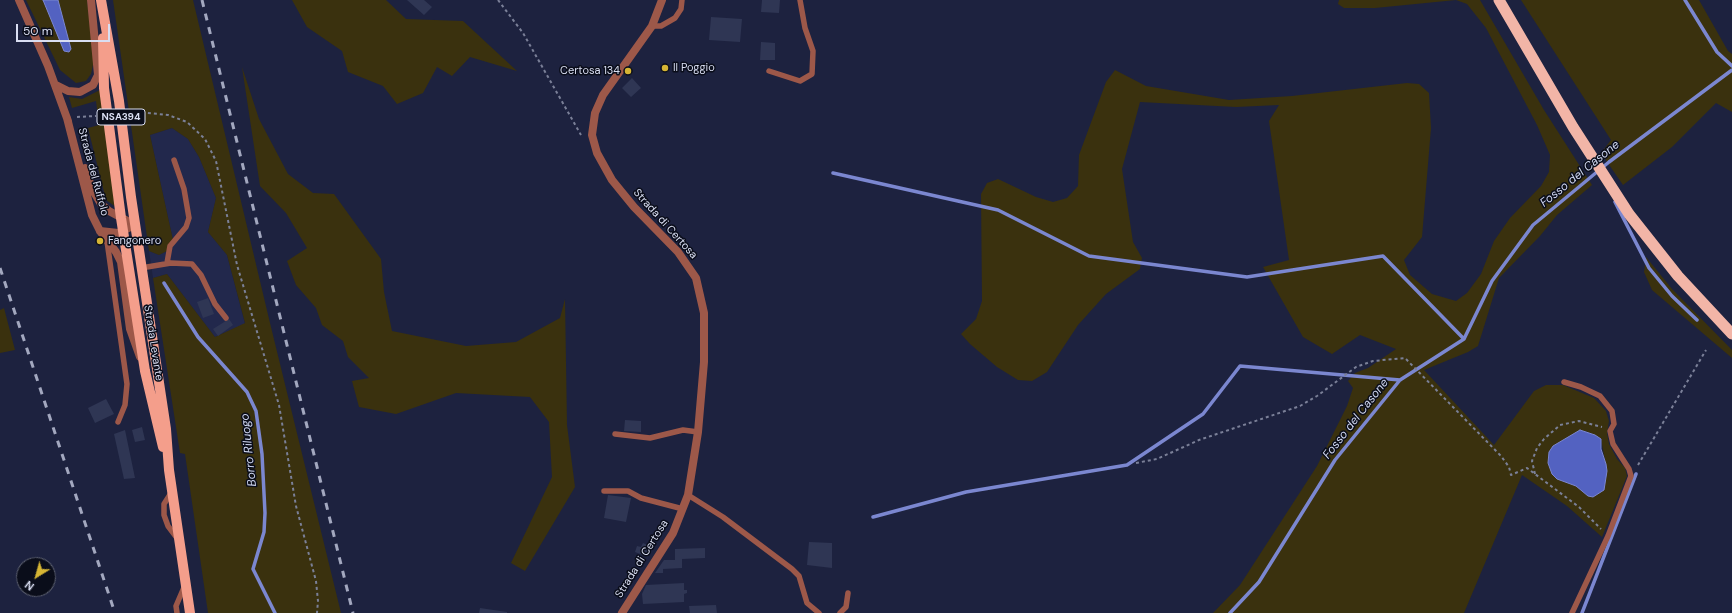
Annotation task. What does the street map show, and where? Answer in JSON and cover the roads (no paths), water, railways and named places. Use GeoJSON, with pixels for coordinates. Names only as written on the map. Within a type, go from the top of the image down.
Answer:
{"type":"FeatureCollection","features":[{"type":"Feature","properties":{"kind":"highway"},"geometry":{"type":"LineString","coordinates":[[1499,0],[1558,101],[1619,200],[1657,252],[1732,334]]}},
{"type":"Feature","properties":{"kind":"main road","name":"NSA394"},"geometry":{"type":"LineString","coordinates":[[102,5],[104,88],[121,218]]}},
{"type":"Feature","properties":{"kind":"main road","name":"NSA394"},"geometry":{"type":"LineString","coordinates":[[102,5],[119,101],[135,225]]}},
{"type":"Feature","properties":{"kind":"main road","name":"Strada Levante"},"geometry":{"type":"LineString","coordinates":[[121,218],[145,371],[170,470]]}},
{"type":"Feature","properties":{"kind":"main road","name":"Strada Levante"},"geometry":{"type":"LineString","coordinates":[[135,225],[165,421],[170,470],[190,613]]}},
{"type":"Feature","properties":{"kind":"street","name":"Strada del Ruffolo"},"geometry":{"type":"LineString","coordinates":[[19,0],[56,85],[94,194],[103,206],[135,225]]}},
{"type":"Feature","properties":{"kind":"street"},"geometry":{"type":"LineString","coordinates":[[56,85],[68,91],[80,92],[93,85],[98,76],[91,0]]}},
{"type":"Feature","properties":{"kind":"street","name":"Strada di Certosa"},"geometry":{"type":"LineString","coordinates":[[622,613],[670,539],[688,495],[698,432],[705,335],[703,304],[696,278],[678,252],[634,207],[612,180],[600,159],[592,135],[595,113],[603,95],[652,26],[662,0]]}},
{"type":"Feature","properties":{"kind":"street","name":"Strada del Ruffolo"},"geometry":{"type":"LineString","coordinates":[[67,118],[90,206],[100,231],[116,252],[120,262],[130,329],[145,371]]}},
{"type":"Feature","properties":{"kind":"street"},"geometry":{"type":"LineString","coordinates":[[123,232],[135,225]]}},
{"type":"Feature","properties":{"kind":"street","name":"Strada del Ruffolo"},"geometry":{"type":"LineString","coordinates":[[100,231],[111,234],[123,232]]}},
{"type":"Feature","properties":{"kind":"lane"},"geometry":{"type":"LineString","coordinates":[[652,26],[661,26],[675,18],[681,9],[682,0]]}},
{"type":"Feature","properties":{"kind":"lane"},"geometry":{"type":"LineString","coordinates":[[769,71],[800,81],[812,74],[813,51],[805,28],[800,0]]}},
{"type":"Feature","properties":{"kind":"lane"},"geometry":{"type":"LineString","coordinates":[[167,263],[170,246],[186,227],[189,218],[184,189],[174,160]]}},
{"type":"Feature","properties":{"kind":"lane"},"geometry":{"type":"LineString","coordinates":[[106,239],[127,384],[125,405],[118,422]]}},
{"type":"Feature","properties":{"kind":"lane"},"geometry":{"type":"LineString","coordinates":[[141,268],[167,263],[189,264],[196,267],[215,304],[226,318]]}},
{"type":"Feature","properties":{"kind":"lane"},"geometry":{"type":"LineString","coordinates":[[1564,382],[1581,387],[1600,396],[1612,411],[1614,424],[1610,431],[1613,444],[1629,469],[1631,476],[1608,536],[1572,613]]}},
{"type":"Feature","properties":{"kind":"lane"},"geometry":{"type":"LineString","coordinates":[[615,434],[650,438],[683,430],[698,432]]}},
{"type":"Feature","properties":{"kind":"lane"},"geometry":{"type":"LineString","coordinates":[[604,491],[628,491],[641,498],[683,509]]}},
{"type":"Feature","properties":{"kind":"lane"},"geometry":{"type":"LineString","coordinates":[[688,495],[723,517],[792,568],[799,576],[807,603],[819,613]]}},
{"type":"Feature","properties":{"kind":"lane"},"geometry":{"type":"LineString","coordinates":[[177,613],[176,606],[186,583]]}},
{"type":"Feature","properties":{"kind":"lane"},"geometry":{"type":"LineString","coordinates":[[840,613],[846,607],[848,593]]}},
{"type":"Feature","properties":{"kind":"water"},"geometry":{"type":"Polygon","coordinates":[[[43,0],[58,0],[71,49],[69,52],[64,51],[43,0]]]}},
{"type":"Feature","properties":{"kind":"water"},"geometry":{"type":"Polygon","coordinates":[[[1580,430],[1595,435],[1601,439],[1601,449],[1606,464],[1607,471],[1604,490],[1593,497],[1588,496],[1576,486],[1557,479],[1552,474],[1548,463],[1549,452],[1553,446],[1580,430]]]}},
{"type":"Feature","properties":{"kind":"waterway"},"geometry":{"type":"LineString","coordinates":[[1685,0],[1717,52],[1732,66]]}},
{"type":"Feature","properties":{"kind":"waterway","name":"Fosso del Casone"},"geometry":{"type":"LineString","coordinates":[[1230,613],[1259,582],[1335,460],[1400,380],[1464,339],[1492,281],[1533,225],[1609,162],[1732,70]]}},
{"type":"Feature","properties":{"kind":"waterway"},"geometry":{"type":"LineString","coordinates":[[833,173],[998,210],[1089,256],[1247,277],[1383,256],[1464,339]]}},
{"type":"Feature","properties":{"kind":"waterway"},"geometry":{"type":"LineString","coordinates":[[1615,202],[1649,268],[1672,296],[1697,320]]}},
{"type":"Feature","properties":{"kind":"waterway","name":"Borro Riluogo"},"geometry":{"type":"LineString","coordinates":[[164,283],[198,337],[247,392],[256,411],[262,454],[265,513],[264,532],[253,569],[275,613]]}},
{"type":"Feature","properties":{"kind":"waterway"},"geometry":{"type":"LineString","coordinates":[[873,517],[966,492],[1127,465],[1203,414],[1240,366],[1400,380]]}},
{"type":"Feature","properties":{"kind":"waterway"},"geometry":{"type":"LineString","coordinates":[[1582,613],[1636,474]]}},
{"type":"Feature","properties":{"kind":"railway"},"geometry":{"type":"LineString","coordinates":[[202,0],[353,613]]}},
{"type":"Feature","properties":{"kind":"railway"},"geometry":{"type":"LineString","coordinates":[[0,268],[115,613]]}},
{"type":"Feature","properties":{"kind":"place","name":"Il Poggio"},"geometry":{"type":"Point","coordinates":[665,68]}},
{"type":"Feature","properties":{"kind":"place","name":"Certosa 134"},"geometry":{"type":"Point","coordinates":[628,71]}},
{"type":"Feature","properties":{"kind":"place","name":"Fangonero"},"geometry":{"type":"Point","coordinates":[100,241]}}]}
